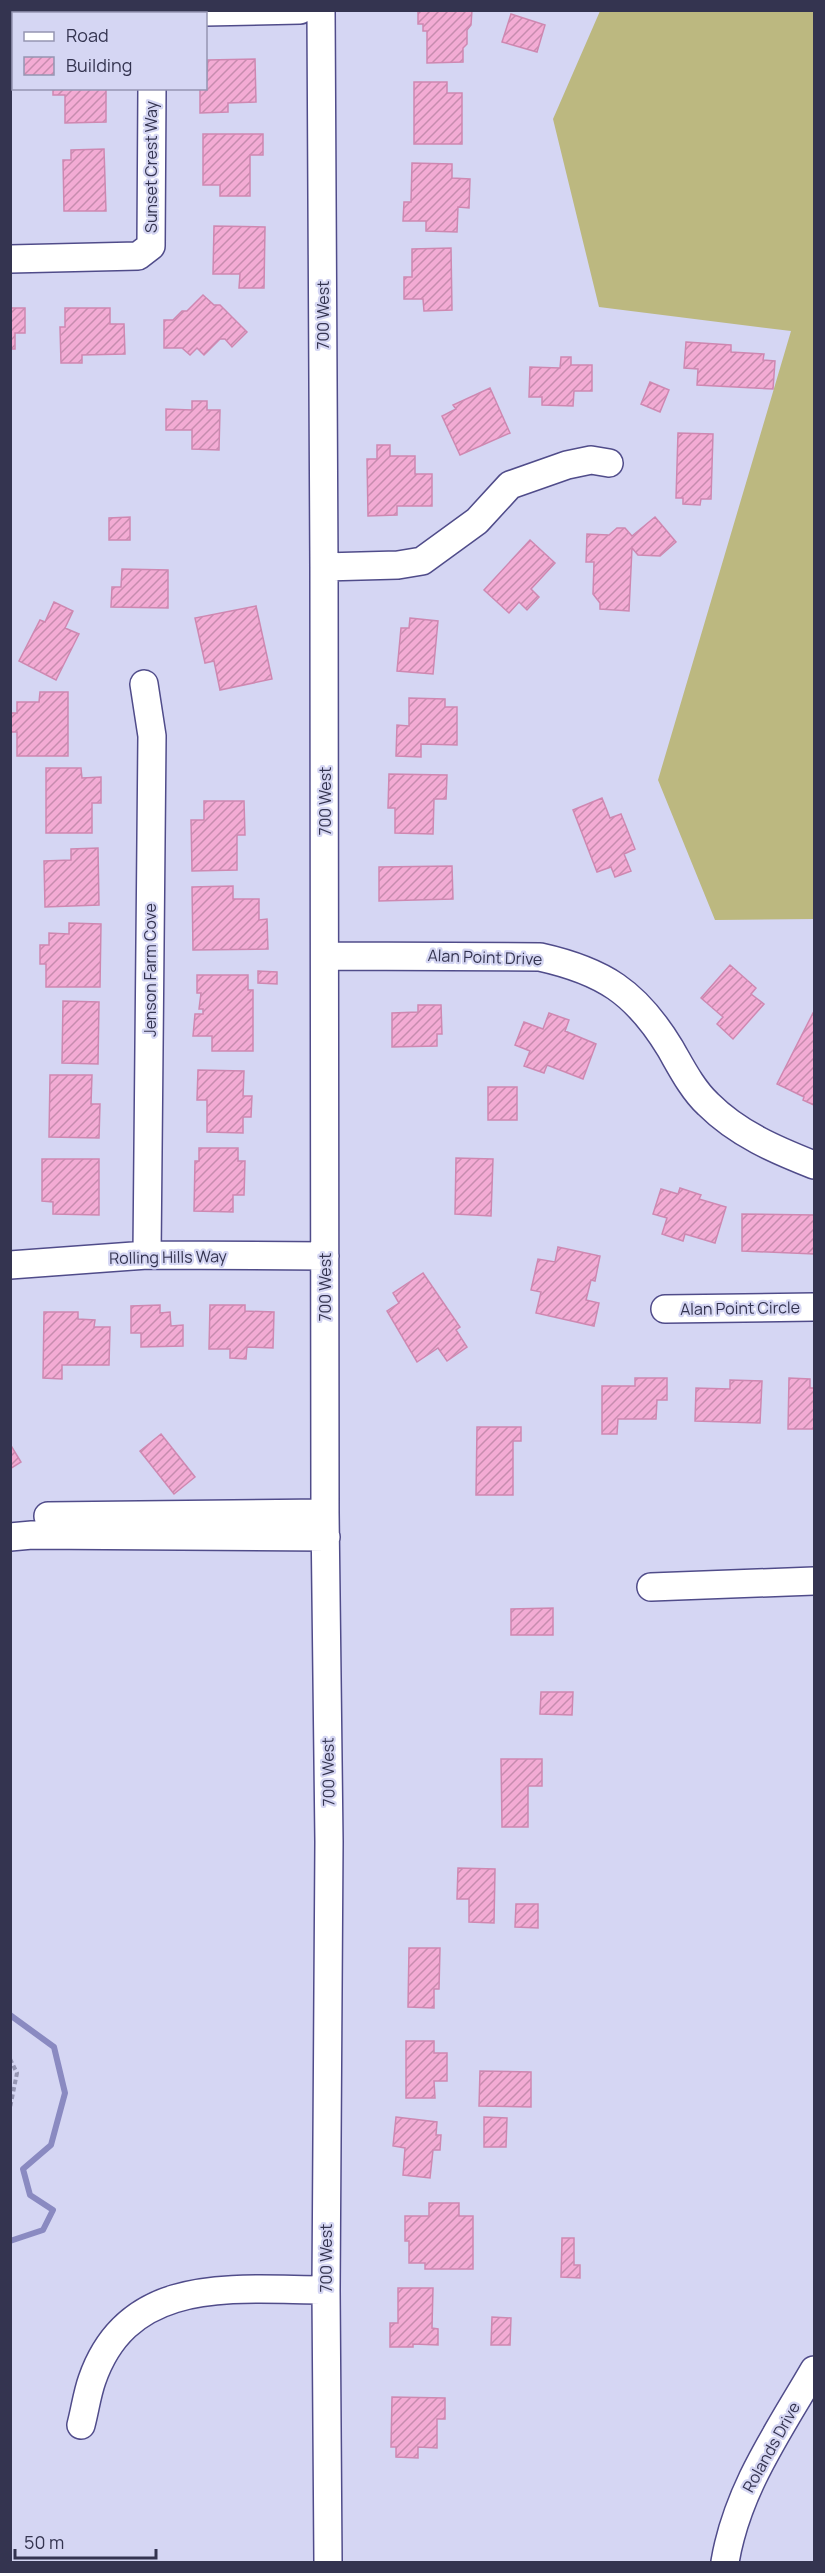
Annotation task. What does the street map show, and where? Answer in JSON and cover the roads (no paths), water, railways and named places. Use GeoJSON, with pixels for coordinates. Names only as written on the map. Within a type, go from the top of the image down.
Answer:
{"type":"FeatureCollection","features":[{"type":"Feature","properties":{"kind":"street"},"geometry":{"type":"LineString","coordinates":[[201,12],[300,10]]}},
{"type":"Feature","properties":{"kind":"street","name":"700 West"},"geometry":{"type":"LineString","coordinates":[[321,10],[329,1854],[326,2290],[328,2562]]}},
{"type":"Feature","properties":{"kind":"street","name":"Sunset Crest Way"},"geometry":{"type":"LineString","coordinates":[[10,259],[138,256],[151,246],[152,90]]}},
{"type":"Feature","properties":{"kind":"street"},"geometry":{"type":"LineString","coordinates":[[324,567],[398,565],[422,561],[477,521],[510,485],[567,465],[591,460],[609,463]]}},
{"type":"Feature","properties":{"kind":"street","name":"Jenson Farm Cove"},"geometry":{"type":"LineString","coordinates":[[144,684],[152,735],[147,1256]]}},
{"type":"Feature","properties":{"kind":"street","name":"Alan Point Drive"},"geometry":{"type":"LineString","coordinates":[[325,956],[540,957],[570,964],[601,976],[629,996],[653,1021],[688,1079],[707,1103],[759,1142],[814,1165]]}},
{"type":"Feature","properties":{"kind":"street","name":"Rolling Hills Way"},"geometry":{"type":"LineString","coordinates":[[10,1265],[147,1256],[325,1256]]}},
{"type":"Feature","properties":{"kind":"street","name":"Alan Point Circle"},"geometry":{"type":"LineString","coordinates":[[665,1309],[814,1307]]}},
{"type":"Feature","properties":{"kind":"street"},"geometry":{"type":"LineString","coordinates":[[10,1521],[42,1516],[326,1525]]}},
{"type":"Feature","properties":{"kind":"street"},"geometry":{"type":"LineString","coordinates":[[10,1538],[32,1535],[326,1525]]}},
{"type":"Feature","properties":{"kind":"street"},"geometry":{"type":"LineString","coordinates":[[651,1587],[814,1581]]}},
{"type":"Feature","properties":{"kind":"street"},"geometry":{"type":"LineString","coordinates":[[81,2425],[92,2380],[108,2349],[132,2322],[161,2303],[210,2290],[326,2290]]}},
{"type":"Feature","properties":{"kind":"street","name":"Rolands Drive"},"geometry":{"type":"LineString","coordinates":[[725,2562],[732,2528],[749,2482],[814,2370]]}},
{"type":"Feature","properties":{"kind":"waterway"},"geometry":{"type":"LineString","coordinates":[[10,2015],[54,2047],[65,2093],[51,2145],[23,2169],[30,2195],[53,2210],[43,2230],[10,2241]]}}]}
